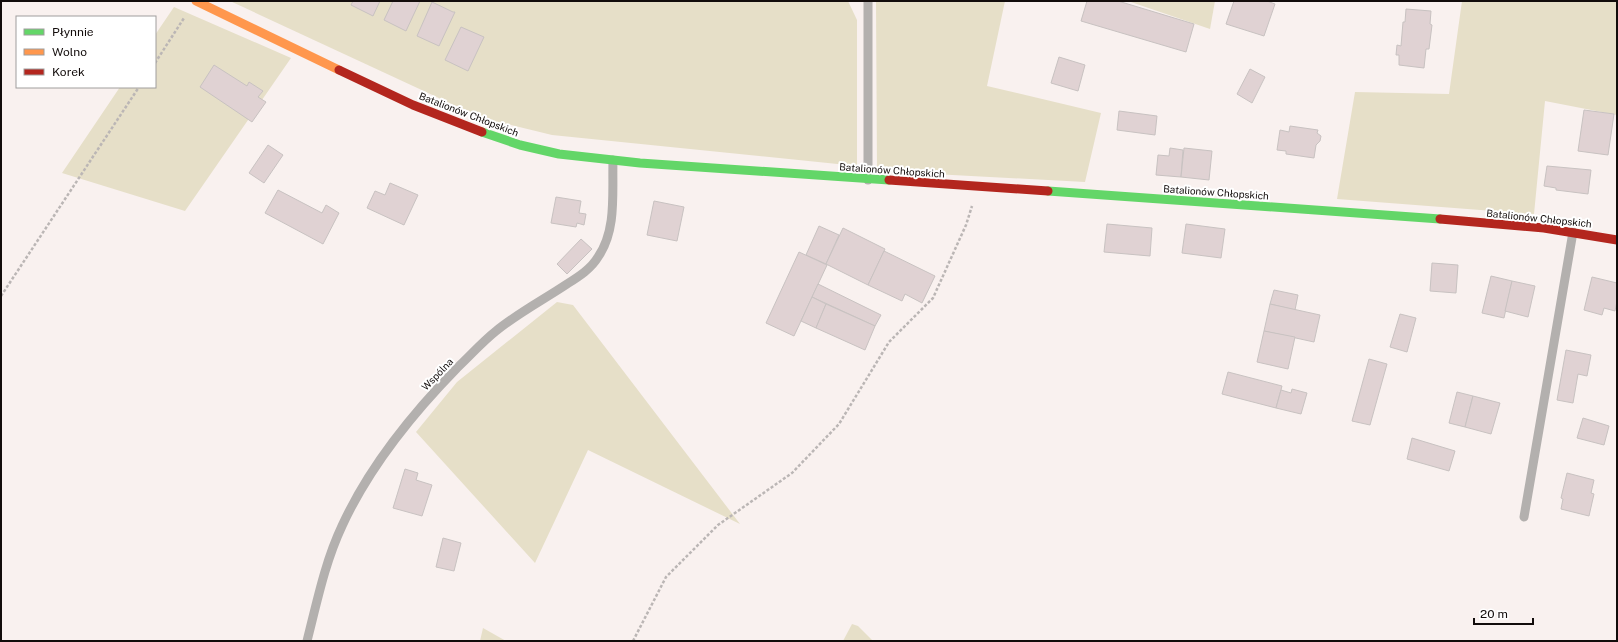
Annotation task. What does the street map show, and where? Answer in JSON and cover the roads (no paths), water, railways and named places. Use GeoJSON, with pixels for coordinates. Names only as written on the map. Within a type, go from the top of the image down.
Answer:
{"type":"FeatureCollection","features":[{"type":"Feature","properties":{"kind":"street","name":"Batalionów Chłopskich"},"geometry":{"type":"LineString","coordinates":[[196,1],[414,105],[478,131],[520,145],[559,154],[613,160],[868,180],[1422,217],[1590,234],[1617,240]]}},
{"type":"Feature","properties":{"kind":"lane"},"geometry":{"type":"LineString","coordinates":[[868,1],[868,180]]}},
{"type":"Feature","properties":{"kind":"lane","name":"Wspólna"},"geometry":{"type":"LineString","coordinates":[[307,641],[327,564],[342,526],[357,498],[392,442],[433,393],[496,330],[518,314],[550,296],[582,274],[598,257],[609,235],[612,213],[613,160]]}},
{"type":"Feature","properties":{"kind":"lane"},"geometry":{"type":"LineString","coordinates":[[1524,517],[1573,232]]}}]}
